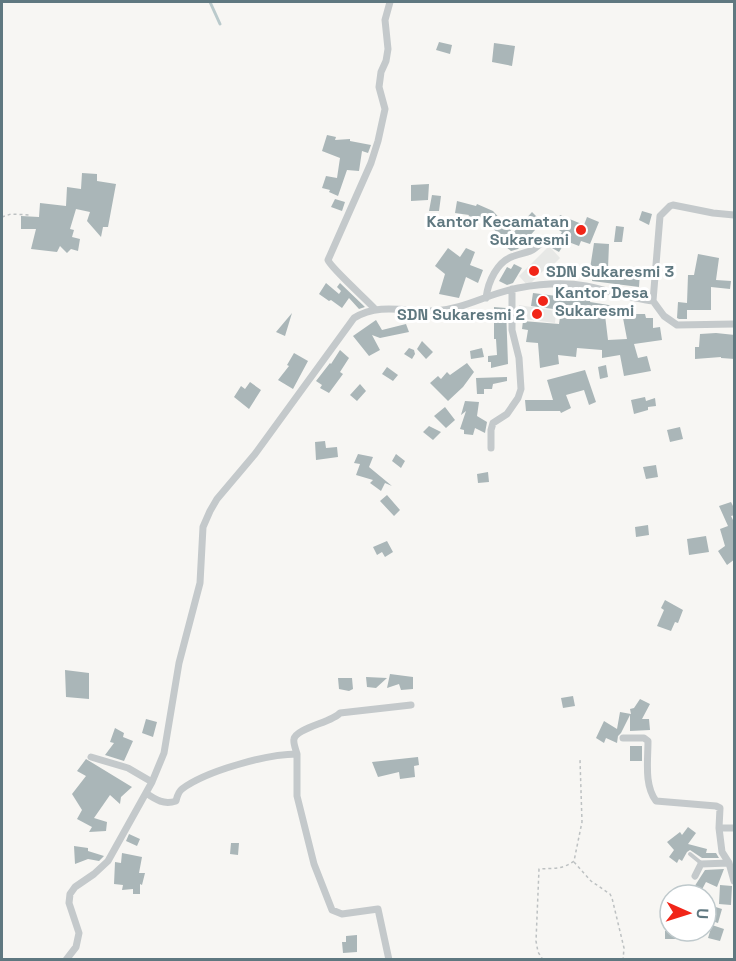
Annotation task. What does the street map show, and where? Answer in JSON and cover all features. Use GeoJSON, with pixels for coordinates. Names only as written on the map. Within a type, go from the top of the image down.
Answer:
{"type":"FeatureCollection","features":[{"type":"Feature","properties":{"kind":"street"},"geometry":{"type":"LineString","coordinates":[[375,309],[357,289],[331,267],[328,260],[371,163],[378,141],[385,109],[379,87],[388,49],[385,20],[390,2]]}},
{"type":"Feature","properties":{"kind":"street"},"geometry":{"type":"LineString","coordinates":[[735,215],[673,205],[663,211],[659,226],[653,301],[664,316],[677,324],[735,324]]}},
{"type":"Feature","properties":{"kind":"street"},"geometry":{"type":"LineString","coordinates":[[486,298],[490,282],[502,263],[512,256],[534,250],[544,240]]}},
{"type":"Feature","properties":{"kind":"street"},"geometry":{"type":"LineString","coordinates":[[66,960],[76,947],[79,933],[69,903],[70,894],[75,887],[108,861],[152,783],[164,753],[170,728],[179,663],[200,583],[203,527],[210,510],[255,454],[354,318],[375,309],[435,311],[457,308],[512,289],[556,284],[584,286],[653,301]]}},
{"type":"Feature","properties":{"kind":"street"},"geometry":{"type":"LineString","coordinates":[[491,448],[493,423],[507,414],[518,398],[520,389],[519,358],[512,330],[512,289]]}},
{"type":"Feature","properties":{"kind":"street"},"geometry":{"type":"LineString","coordinates":[[389,960],[378,909],[342,914],[333,910],[314,864],[297,796],[297,754],[294,740],[296,736],[320,723],[336,719],[340,713],[411,705]]}},
{"type":"Feature","properties":{"kind":"street"},"geometry":{"type":"LineString","coordinates":[[623,738],[645,738],[648,741],[646,764],[654,799],[659,802],[716,806],[721,812],[719,828],[723,852],[735,881]]}},
{"type":"Feature","properties":{"kind":"street"},"geometry":{"type":"LineString","coordinates":[[146,793],[157,800],[171,803],[176,801],[182,789],[228,767],[262,758],[297,754]]}},
{"type":"Feature","properties":{"kind":"street"},"geometry":{"type":"LineString","coordinates":[[91,757],[128,768],[152,783]]}},
{"type":"Feature","properties":{"kind":"street"},"geometry":{"type":"LineString","coordinates":[[719,828],[735,828]]}},
{"type":"Feature","properties":{"kind":"street"},"geometry":{"type":"LineString","coordinates":[[695,876],[701,864],[729,863]]}},
{"type":"Feature","properties":{"kind":"lane"},"geometry":{"type":"LineString","coordinates":[[690,854],[701,864]]}},
{"type":"Feature","properties":{"kind":"path"},"geometry":{"type":"LineString","coordinates":[[2,217],[11,214],[30,215]]}},
{"type":"Feature","properties":{"kind":"path"},"geometry":{"type":"LineString","coordinates":[[543,960],[538,952],[536,941],[539,869],[552,870],[567,866],[574,861],[582,822],[580,760]]}},
{"type":"Feature","properties":{"kind":"path"},"geometry":{"type":"LineString","coordinates":[[574,861],[591,881],[610,894],[612,898],[624,948],[623,960]]}},
{"type":"Feature","properties":{"kind":"shaded area","name":"SDN Sukaresmi 3"},"geometry":{"type":"Polygon","coordinates":[[[549,246],[560,258],[553,265],[551,263],[528,286],[519,276],[549,246]]]}},
{"type":"Feature","properties":{"kind":"shaded area","name":"SDN Sukaresmi 2"},"geometry":{"type":"Polygon","coordinates":[[[519,305],[556,311],[555,323],[517,318],[519,305]]]}},
{"type":"Feature","properties":{"kind":"building"},"geometry":{"type":"Polygon","coordinates":[[[439,42],[452,45],[450,54],[436,50],[439,42]]]}},
{"type":"Feature","properties":{"kind":"building"},"geometry":{"type":"Polygon","coordinates":[[[494,43],[515,46],[512,66],[492,62],[494,43]]]}},
{"type":"Feature","properties":{"kind":"building"},"geometry":{"type":"Polygon","coordinates":[[[327,135],[336,137],[335,140],[350,139],[350,141],[371,145],[368,153],[362,151],[359,171],[347,170],[338,196],[322,188],[326,176],[337,178],[340,158],[322,151],[327,135]]]}},
{"type":"Feature","properties":{"kind":"building"},"geometry":{"type":"Polygon","coordinates":[[[82,173],[97,174],[97,181],[116,184],[108,227],[103,227],[101,237],[87,221],[90,212],[76,209],[70,229],[74,230],[72,237],[80,239],[78,251],[71,249],[67,253],[60,246],[57,252],[31,249],[36,229],[21,229],[21,216],[39,217],[40,203],[66,206],[67,187],[81,189],[82,173]]]}},
{"type":"Feature","properties":{"kind":"building"},"geometry":{"type":"Polygon","coordinates":[[[429,184],[428,200],[411,201],[411,185],[429,184]]]}},
{"type":"Feature","properties":{"kind":"building"},"geometry":{"type":"Polygon","coordinates":[[[432,195],[441,196],[439,211],[429,211],[432,195]]]}},
{"type":"Feature","properties":{"kind":"building"},"geometry":{"type":"Polygon","coordinates":[[[335,199],[345,202],[342,211],[331,207],[335,199]]]}},
{"type":"Feature","properties":{"kind":"building"},"geometry":{"type":"Polygon","coordinates":[[[457,201],[476,206],[477,204],[493,211],[513,233],[532,212],[540,220],[533,228],[535,230],[518,249],[511,251],[499,241],[503,237],[481,219],[476,228],[465,223],[469,215],[455,213],[457,201]]]}},
{"type":"Feature","properties":{"kind":"building"},"geometry":{"type":"Polygon","coordinates":[[[642,211],[652,214],[649,225],[639,220],[642,211]]]}},
{"type":"Feature","properties":{"kind":"building","name":"Kantor Kecamatan Sukaresmi"},"geometry":{"type":"Polygon","coordinates":[[[560,215],[584,225],[587,217],[599,222],[590,244],[581,241],[579,246],[566,241],[559,252],[552,248],[562,232],[554,227],[560,215]]]}},
{"type":"Feature","properties":{"kind":"building"},"geometry":{"type":"Polygon","coordinates":[[[616,226],[624,227],[622,242],[614,242],[616,226]]]}},
{"type":"Feature","properties":{"kind":"building"},"geometry":{"type":"Polygon","coordinates":[[[594,243],[609,244],[608,269],[640,272],[639,287],[592,281],[593,275],[589,275],[594,243]]]}},
{"type":"Feature","properties":{"kind":"building"},"geometry":{"type":"Polygon","coordinates":[[[448,248],[460,257],[466,248],[475,252],[470,265],[483,270],[478,283],[466,277],[459,298],[439,294],[445,274],[435,266],[448,248]]]}},
{"type":"Feature","properties":{"kind":"building"},"geometry":{"type":"Polygon","coordinates":[[[698,254],[719,258],[716,280],[731,281],[730,289],[711,287],[711,310],[687,310],[687,319],[679,319],[677,318],[678,302],[687,303],[688,275],[694,275],[698,254]]]}},
{"type":"Feature","properties":{"kind":"building"},"geometry":{"type":"Polygon","coordinates":[[[514,264],[522,268],[513,283],[507,285],[499,281],[507,267],[511,269],[514,264]]]}},
{"type":"Feature","properties":{"kind":"building"},"geometry":{"type":"Polygon","coordinates":[[[326,283],[339,294],[341,291],[337,287],[340,283],[365,307],[359,309],[349,298],[342,308],[331,300],[329,301],[319,294],[326,283]]]}},
{"type":"Feature","properties":{"kind":"building"},"geometry":{"type":"Polygon","coordinates":[[[533,293],[580,299],[582,293],[592,295],[590,302],[627,308],[625,314],[645,314],[646,318],[653,318],[653,328],[660,327],[662,340],[634,344],[638,358],[647,356],[651,371],[624,376],[620,355],[602,358],[602,350],[577,348],[576,357],[558,355],[559,364],[540,368],[538,343],[526,342],[528,330],[522,329],[523,321],[559,324],[561,310],[531,306],[533,293]],[[605,315],[608,340],[627,339],[623,318],[605,315]]]}},
{"type":"Feature","properties":{"kind":"building"},"geometry":{"type":"Polygon","coordinates":[[[494,307],[506,308],[508,364],[491,368],[488,356],[497,355],[496,339],[494,339],[494,307]]]}},
{"type":"Feature","properties":{"kind":"building"},"geometry":{"type":"Polygon","coordinates":[[[292,313],[285,336],[276,332],[292,313]]]}},
{"type":"Feature","properties":{"kind":"building"},"geometry":{"type":"Polygon","coordinates":[[[376,320],[382,330],[406,324],[409,332],[380,338],[372,335],[380,350],[369,356],[353,336],[376,320]]]}},
{"type":"Feature","properties":{"kind":"building"},"geometry":{"type":"Polygon","coordinates":[[[700,334],[735,335],[735,359],[721,357],[695,359],[695,347],[699,347],[700,334]]]}},
{"type":"Feature","properties":{"kind":"building"},"geometry":{"type":"Polygon","coordinates":[[[422,341],[433,352],[426,359],[417,349],[422,341]]]}},
{"type":"Feature","properties":{"kind":"building"},"geometry":{"type":"Polygon","coordinates":[[[409,348],[414,350],[415,354],[412,359],[404,354],[409,348]]]}},
{"type":"Feature","properties":{"kind":"building"},"geometry":{"type":"Polygon","coordinates":[[[482,348],[484,357],[471,359],[470,351],[482,348]]]}},
{"type":"Feature","properties":{"kind":"building"},"geometry":{"type":"Polygon","coordinates":[[[340,350],[349,358],[340,372],[343,374],[329,393],[320,388],[322,385],[316,381],[340,350]]]}},
{"type":"Feature","properties":{"kind":"building"},"geometry":{"type":"Polygon","coordinates":[[[294,353],[308,361],[293,389],[278,380],[289,366],[287,365],[294,353]]]}},
{"type":"Feature","properties":{"kind":"building"},"geometry":{"type":"Polygon","coordinates":[[[467,363],[474,372],[463,387],[448,401],[430,383],[438,376],[441,379],[447,372],[450,375],[467,363]]]}},
{"type":"Feature","properties":{"kind":"building"},"geometry":{"type":"Polygon","coordinates":[[[606,365],[608,377],[600,379],[598,367],[606,365]]]}},
{"type":"Feature","properties":{"kind":"building"},"geometry":{"type":"Polygon","coordinates":[[[387,367],[398,375],[393,381],[382,374],[387,367]]]}},
{"type":"Feature","properties":{"kind":"building"},"geometry":{"type":"Polygon","coordinates":[[[585,370],[596,402],[589,405],[584,390],[566,395],[571,408],[561,413],[560,411],[526,411],[525,400],[553,400],[547,380],[585,370]]]}},
{"type":"Feature","properties":{"kind":"building"},"geometry":{"type":"Polygon","coordinates":[[[507,377],[507,381],[493,384],[492,389],[484,389],[484,394],[477,394],[476,378],[507,377]]]}},
{"type":"Feature","properties":{"kind":"building"},"geometry":{"type":"Polygon","coordinates":[[[250,382],[261,390],[249,409],[234,397],[241,386],[245,389],[250,382]]]}},
{"type":"Feature","properties":{"kind":"building"},"geometry":{"type":"Polygon","coordinates":[[[360,384],[366,391],[357,401],[350,395],[360,384]]]}},
{"type":"Feature","properties":{"kind":"building"},"geometry":{"type":"Polygon","coordinates":[[[645,397],[646,401],[655,398],[656,406],[634,414],[631,400],[645,397]]]}},
{"type":"Feature","properties":{"kind":"building"},"geometry":{"type":"Polygon","coordinates":[[[465,401],[479,402],[477,416],[487,422],[485,433],[475,428],[473,435],[464,434],[464,430],[460,429],[466,411],[461,415],[465,401]]]}},
{"type":"Feature","properties":{"kind":"building"},"geometry":{"type":"Polygon","coordinates":[[[445,407],[455,420],[446,428],[434,416],[445,407]]]}},
{"type":"Feature","properties":{"kind":"building"},"geometry":{"type":"Polygon","coordinates":[[[429,426],[441,432],[433,440],[423,432],[429,426]]]}},
{"type":"Feature","properties":{"kind":"building"},"geometry":{"type":"Polygon","coordinates":[[[680,427],[683,439],[670,442],[667,430],[680,427]]]}},
{"type":"Feature","properties":{"kind":"building"},"geometry":{"type":"Polygon","coordinates":[[[325,441],[326,448],[337,447],[338,457],[316,460],[315,442],[325,441]]]}},
{"type":"Feature","properties":{"kind":"building"},"geometry":{"type":"Polygon","coordinates":[[[358,454],[373,457],[369,467],[392,486],[385,483],[381,491],[370,483],[373,480],[356,475],[360,464],[354,463],[358,454]]]}},
{"type":"Feature","properties":{"kind":"building"},"geometry":{"type":"Polygon","coordinates":[[[396,454],[405,461],[401,468],[392,461],[396,454]]]}},
{"type":"Feature","properties":{"kind":"building"},"geometry":{"type":"Polygon","coordinates":[[[656,465],[658,477],[646,479],[643,467],[656,465]]]}},
{"type":"Feature","properties":{"kind":"building"},"geometry":{"type":"Polygon","coordinates":[[[488,472],[489,482],[478,483],[477,474],[488,472]]]}},
{"type":"Feature","properties":{"kind":"building"},"geometry":{"type":"Polygon","coordinates":[[[387,495],[400,510],[394,516],[380,501],[387,495]]]}},
{"type":"Feature","properties":{"kind":"building"},"geometry":{"type":"Polygon","coordinates":[[[731,502],[735,510],[735,515],[731,516],[735,524],[735,559],[727,565],[718,551],[725,546],[720,529],[728,526],[719,506],[731,502]]]}},
{"type":"Feature","properties":{"kind":"building"},"geometry":{"type":"Polygon","coordinates":[[[648,525],[649,535],[636,537],[635,527],[648,525]]]}},
{"type":"Feature","properties":{"kind":"building"},"geometry":{"type":"Polygon","coordinates":[[[706,536],[709,552],[689,555],[687,539],[706,536]]]}},
{"type":"Feature","properties":{"kind":"building"},"geometry":{"type":"Polygon","coordinates":[[[387,541],[393,552],[385,557],[382,552],[377,555],[373,547],[387,541]]]}},
{"type":"Feature","properties":{"kind":"building"},"geometry":{"type":"Polygon","coordinates":[[[665,600],[683,610],[678,623],[675,622],[671,631],[657,626],[664,610],[661,608],[665,600]]]}},
{"type":"Feature","properties":{"kind":"building"},"geometry":{"type":"Polygon","coordinates":[[[65,670],[89,673],[89,699],[66,697],[65,670]]]}},
{"type":"Feature","properties":{"kind":"building"},"geometry":{"type":"Polygon","coordinates":[[[390,674],[413,677],[413,689],[401,690],[399,684],[387,688],[390,674]]]}},
{"type":"Feature","properties":{"kind":"building"},"geometry":{"type":"Polygon","coordinates":[[[366,677],[387,678],[376,688],[367,687],[366,677]]]}},
{"type":"Feature","properties":{"kind":"building"},"geometry":{"type":"Polygon","coordinates":[[[338,678],[352,678],[353,689],[349,691],[339,689],[338,678]]]}},
{"type":"Feature","properties":{"kind":"building"},"geometry":{"type":"Polygon","coordinates":[[[573,696],[575,706],[563,708],[561,698],[573,696]]]}},
{"type":"Feature","properties":{"kind":"building"},"geometry":{"type":"Polygon","coordinates":[[[640,699],[650,704],[642,719],[649,719],[650,730],[630,731],[630,715],[618,736],[617,743],[606,738],[604,743],[596,738],[604,721],[617,729],[620,712],[631,714],[630,709],[634,708],[640,699]]]}},
{"type":"Feature","properties":{"kind":"building"},"geometry":{"type":"Polygon","coordinates":[[[146,719],[157,722],[153,737],[142,733],[146,719]]]}},
{"type":"Feature","properties":{"kind":"building"},"geometry":{"type":"Polygon","coordinates":[[[115,728],[124,733],[123,737],[133,741],[124,761],[105,755],[114,743],[110,742],[115,728]]]}},
{"type":"Feature","properties":{"kind":"building"},"geometry":{"type":"Polygon","coordinates":[[[630,746],[642,746],[642,761],[630,761],[630,746]]]}},
{"type":"Feature","properties":{"kind":"building"},"geometry":{"type":"Polygon","coordinates":[[[418,757],[419,765],[414,766],[415,777],[400,779],[399,772],[378,777],[372,762],[418,757]]]}},
{"type":"Feature","properties":{"kind":"building"},"geometry":{"type":"Polygon","coordinates":[[[86,759],[132,787],[121,797],[120,804],[110,795],[94,818],[107,822],[106,831],[89,832],[92,827],[77,819],[82,810],[72,794],[86,776],[77,771],[86,759]]]}},
{"type":"Feature","properties":{"kind":"building"},"geometry":{"type":"Polygon","coordinates":[[[688,827],[696,833],[688,844],[707,849],[706,853],[716,853],[719,858],[702,858],[690,850],[682,861],[679,859],[677,863],[669,857],[674,850],[667,842],[680,832],[682,835],[688,827]]]}},
{"type":"Feature","properties":{"kind":"building"},"geometry":{"type":"Polygon","coordinates":[[[129,834],[140,839],[137,846],[126,841],[129,834]]]}},
{"type":"Feature","properties":{"kind":"building"},"geometry":{"type":"Polygon","coordinates":[[[231,843],[239,843],[238,855],[230,854],[231,843]]]}},
{"type":"Feature","properties":{"kind":"building"},"geometry":{"type":"Polygon","coordinates":[[[74,846],[88,848],[88,851],[104,856],[99,861],[88,859],[75,864],[74,846]]]}},
{"type":"Feature","properties":{"kind":"building"},"geometry":{"type":"Polygon","coordinates":[[[122,853],[142,857],[139,873],[145,873],[142,885],[140,884],[140,894],[133,894],[133,889],[122,890],[123,885],[114,884],[115,862],[121,863],[122,853]]]}},
{"type":"Feature","properties":{"kind":"building"},"geometry":{"type":"Polygon","coordinates":[[[724,869],[718,884],[697,883],[705,870],[724,869]]]}},
{"type":"Feature","properties":{"kind":"building"},"geometry":{"type":"Polygon","coordinates":[[[720,885],[732,886],[731,905],[719,904],[720,885]]]}},
{"type":"Feature","properties":{"kind":"building"},"geometry":{"type":"Polygon","coordinates":[[[718,908],[722,909],[718,923],[718,908]]]}},
{"type":"Feature","properties":{"kind":"building"},"geometry":{"type":"Polygon","coordinates":[[[718,927],[724,929],[720,941],[718,940],[718,927]]]}},
{"type":"Feature","properties":{"kind":"building"},"geometry":{"type":"Polygon","coordinates":[[[357,935],[357,952],[343,953],[342,942],[346,942],[346,936],[357,935]]]}},
{"type":"Feature","properties":{"kind":"waterway"},"geometry":{"type":"LineString","coordinates":[[210,2],[220,24]]}},
{"type":"Feature","properties":{"kind":"place","name":"Kantor Kecamatan Sukaresmi"},"geometry":{"type":"Point","coordinates":[581,230]}},
{"type":"Feature","properties":{"kind":"place","name":"SDN Sukaresmi 3"},"geometry":{"type":"Point","coordinates":[534,271]}},
{"type":"Feature","properties":{"kind":"place","name":"Kantor Desa Sukaresmi"},"geometry":{"type":"Point","coordinates":[543,301]}},
{"type":"Feature","properties":{"kind":"place","name":"SDN Sukaresmi 2"},"geometry":{"type":"Point","coordinates":[537,314]}}]}
